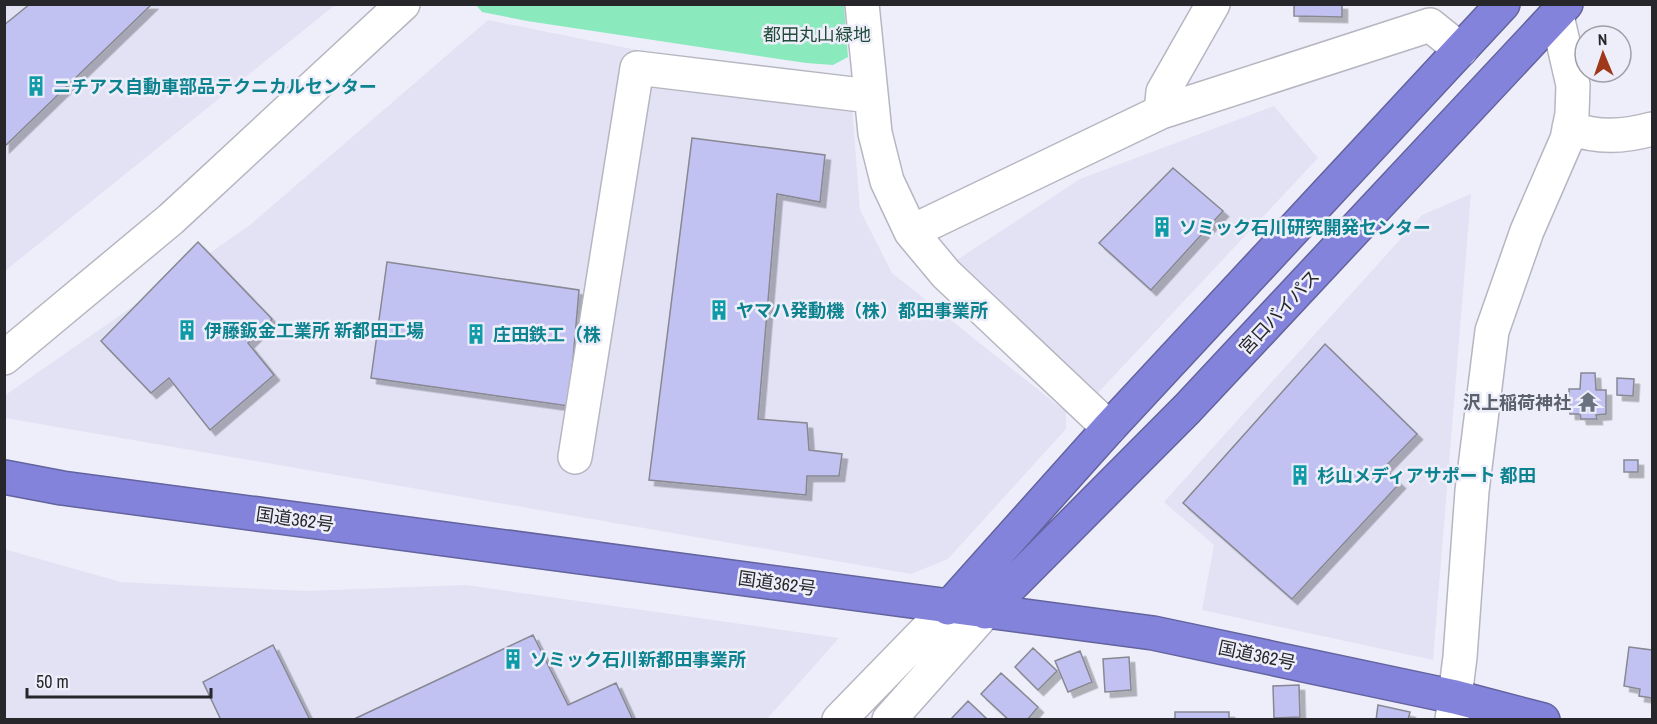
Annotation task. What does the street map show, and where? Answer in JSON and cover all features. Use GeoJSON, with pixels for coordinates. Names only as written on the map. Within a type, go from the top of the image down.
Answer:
{"type":"FeatureCollection","features":[{"type":"Feature","properties":{"kind":"highway"},"geometry":{"type":"LineString","coordinates":[[948,608],[1109,429],[1503,4]]}},
{"type":"Feature","properties":{"kind":"highway","name":"宮口バイパス"},"geometry":{"type":"LineString","coordinates":[[985,612],[1187,409],[1561,10]]}},
{"type":"Feature","properties":{"kind":"highway","name":"国道362号"},"geometry":{"type":"LineString","coordinates":[[4,477],[62,488],[682,569],[948,608],[1153,633],[1454,708],[1543,720]]}},
{"type":"Feature","properties":{"kind":"street"},"geometry":{"type":"LineString","coordinates":[[4,358],[171,219],[403,4]]}},
{"type":"Feature","properties":{"kind":"street"},"geometry":{"type":"LineString","coordinates":[[862,4],[875,133],[887,181],[911,232],[945,274],[1109,429]]}},
{"type":"Feature","properties":{"kind":"street"},"geometry":{"type":"LineString","coordinates":[[1161,112],[1163,92],[1213,4]]}},
{"type":"Feature","properties":{"kind":"street"},"geometry":{"type":"LineString","coordinates":[[1454,708],[1473,491],[1492,331],[1527,231],[1567,139],[1569,128],[1573,85],[1561,10]]}},
{"type":"Feature","properties":{"kind":"street"},"geometry":{"type":"LineString","coordinates":[[911,232],[1161,112],[1430,25],[1461,50]]}},
{"type":"Feature","properties":{"kind":"street"},"geometry":{"type":"LineString","coordinates":[[574,457],[637,68],[870,96]]}},
{"type":"Feature","properties":{"kind":"street"},"geometry":{"type":"LineString","coordinates":[[1569,128],[1589,135],[1610,136],[1632,135],[1653,129]]}},
{"type":"Feature","properties":{"kind":"street"},"geometry":{"type":"LineString","coordinates":[[839,720],[948,608]]}},
{"type":"Feature","properties":{"kind":"street"},"geometry":{"type":"LineString","coordinates":[[889,720],[985,612]]}},
{"type":"Feature","properties":{"kind":"shaded area"},"geometry":{"type":"Polygon","coordinates":[[[5,5],[335,5],[5,271],[5,5]]]}},
{"type":"Feature","properties":{"kind":"shaded area"},"geometry":{"type":"Polygon","coordinates":[[[488,20],[851,93],[860,210],[892,273],[1066,412],[1066,429],[948,559],[911,574],[5,418],[4,396],[250,225],[488,20]]]}},
{"type":"Feature","properties":{"kind":"shaded area"},"geometry":{"type":"Polygon","coordinates":[[[1274,106],[1318,158],[1095,396],[954,262],[1080,179],[1274,106]]]}},
{"type":"Feature","properties":{"kind":"shaded area"},"geometry":{"type":"Polygon","coordinates":[[[1471,194],[1433,660],[1202,610],[1214,545],[1164,502],[1422,215],[1471,194]]]}},
{"type":"Feature","properties":{"kind":"shaded area"},"geometry":{"type":"Polygon","coordinates":[[[4,549],[121,582],[304,591],[466,585],[839,638],[767,719],[5,719],[4,549]]]}},
{"type":"Feature","properties":{"kind":"green space","name":"都田丸山緑地"},"geometry":{"type":"Polygon","coordinates":[[[476,5],[844,5],[848,57],[833,65],[806,63],[527,21],[482,12],[476,5]]]}},
{"type":"Feature","properties":{"kind":"building","name":"ニチアス自動車部品テクニカルセンター"},"geometry":{"type":"Polygon","coordinates":[[[30,4],[152,4],[4,147],[4,25],[30,4]]]}},
{"type":"Feature","properties":{"kind":"building"},"geometry":{"type":"Polygon","coordinates":[[[1294,4],[1342,4],[1342,17],[1294,16],[1294,4]]]}},
{"type":"Feature","properties":{"kind":"building","name":"ヤマハ発動機（株）都田事業所"},"geometry":{"type":"Polygon","coordinates":[[[692,138],[825,155],[820,202],[777,194],[758,419],[807,423],[809,450],[842,454],[839,476],[807,476],[806,495],[649,480],[692,138]]]}},
{"type":"Feature","properties":{"kind":"building","name":"ソミック石川研究開発センター"},"geometry":{"type":"Polygon","coordinates":[[[1173,168],[1223,211],[1151,290],[1099,243],[1173,168]]]}},
{"type":"Feature","properties":{"kind":"building","name":"伊藤鈑金工業所 新都田工場"},"geometry":{"type":"Polygon","coordinates":[[[198,242],[272,319],[248,343],[274,375],[210,430],[169,378],[151,393],[101,341],[198,242]]]}},
{"type":"Feature","properties":{"kind":"building","name":"庄田鉄工（株"},"geometry":{"type":"Polygon","coordinates":[[[387,262],[579,290],[569,406],[371,378],[387,262]]]}},
{"type":"Feature","properties":{"kind":"building","name":"杉山メディアサポート 都田"},"geometry":{"type":"Polygon","coordinates":[[[1325,344],[1417,434],[1384,468],[1400,483],[1292,599],[1183,503],[1325,344]]]}},
{"type":"Feature","properties":{"kind":"building","name":"沢上稲荷神社"},"geometry":{"type":"Polygon","coordinates":[[[1581,373],[1595,373],[1596,390],[1606,390],[1606,414],[1596,415],[1597,419],[1581,419],[1580,414],[1570,414],[1569,389],[1580,389],[1581,373]]]}},
{"type":"Feature","properties":{"kind":"building"},"geometry":{"type":"Polygon","coordinates":[[[1617,378],[1634,379],[1633,396],[1617,395],[1617,378]]]}},
{"type":"Feature","properties":{"kind":"building"},"geometry":{"type":"Polygon","coordinates":[[[1624,460],[1638,460],[1638,472],[1624,472],[1624,460]]]}},
{"type":"Feature","properties":{"kind":"building","name":"ソミック石川新都田事業所"},"geometry":{"type":"Polygon","coordinates":[[[533,635],[568,705],[616,683],[633,720],[352,720],[533,635]]]}},
{"type":"Feature","properties":{"kind":"building"},"geometry":{"type":"Polygon","coordinates":[[[273,645],[310,720],[221,720],[203,682],[273,645]]]}},
{"type":"Feature","properties":{"kind":"building"},"geometry":{"type":"Polygon","coordinates":[[[1629,647],[1652,650],[1652,698],[1639,696],[1640,689],[1624,686],[1629,647]]]}},
{"type":"Feature","properties":{"kind":"building"},"geometry":{"type":"Polygon","coordinates":[[[1033,648],[1057,671],[1038,690],[1015,667],[1033,648]]]}},
{"type":"Feature","properties":{"kind":"building"},"geometry":{"type":"Polygon","coordinates":[[[1080,651],[1092,682],[1068,692],[1055,661],[1080,651]]]}},
{"type":"Feature","properties":{"kind":"building"},"geometry":{"type":"Polygon","coordinates":[[[1129,657],[1131,690],[1105,692],[1103,659],[1129,657]]]}},
{"type":"Feature","properties":{"kind":"building"},"geometry":{"type":"Polygon","coordinates":[[[1001,673],[1038,707],[1027,720],[1009,720],[981,694],[1001,673]]]}},
{"type":"Feature","properties":{"kind":"building"},"geometry":{"type":"Polygon","coordinates":[[[1299,685],[1300,717],[1274,718],[1273,686],[1299,685]]]}},
{"type":"Feature","properties":{"kind":"building"},"geometry":{"type":"Polygon","coordinates":[[[968,701],[988,720],[950,720],[968,701]]]}},
{"type":"Feature","properties":{"kind":"building"},"geometry":{"type":"Polygon","coordinates":[[[1378,705],[1410,712],[1408,720],[1376,720],[1378,705]]]}},
{"type":"Feature","properties":{"kind":"building"},"geometry":{"type":"Polygon","coordinates":[[[1175,712],[1229,712],[1229,720],[1175,720],[1175,712]]]}},
{"type":"Feature","properties":{"kind":"place","name":"ニチアス自動車部品テクニカルセンター"},"geometry":{"type":"Point","coordinates":[36,86]}},
{"type":"Feature","properties":{"kind":"place","name":"ソミック石川研究開発センター"},"geometry":{"type":"Point","coordinates":[1162,227]}},
{"type":"Feature","properties":{"kind":"place","name":"ヤマハ発動機（株）都田事業所"},"geometry":{"type":"Point","coordinates":[719,310]}},
{"type":"Feature","properties":{"kind":"place","name":"伊藤鈑金工業所 新都田工場"},"geometry":{"type":"Point","coordinates":[187,330]}},
{"type":"Feature","properties":{"kind":"place","name":"庄田鉄工（株"},"geometry":{"type":"Point","coordinates":[476,334]}},
{"type":"Feature","properties":{"kind":"place","name":"沢上稲荷神社"},"geometry":{"type":"Point","coordinates":[1588,402]}},
{"type":"Feature","properties":{"kind":"place","name":"杉山メディアサポート 都田"},"geometry":{"type":"Point","coordinates":[1300,475]}},
{"type":"Feature","properties":{"kind":"place","name":"ソミック石川新都田事業所"},"geometry":{"type":"Point","coordinates":[513,659]}}]}
